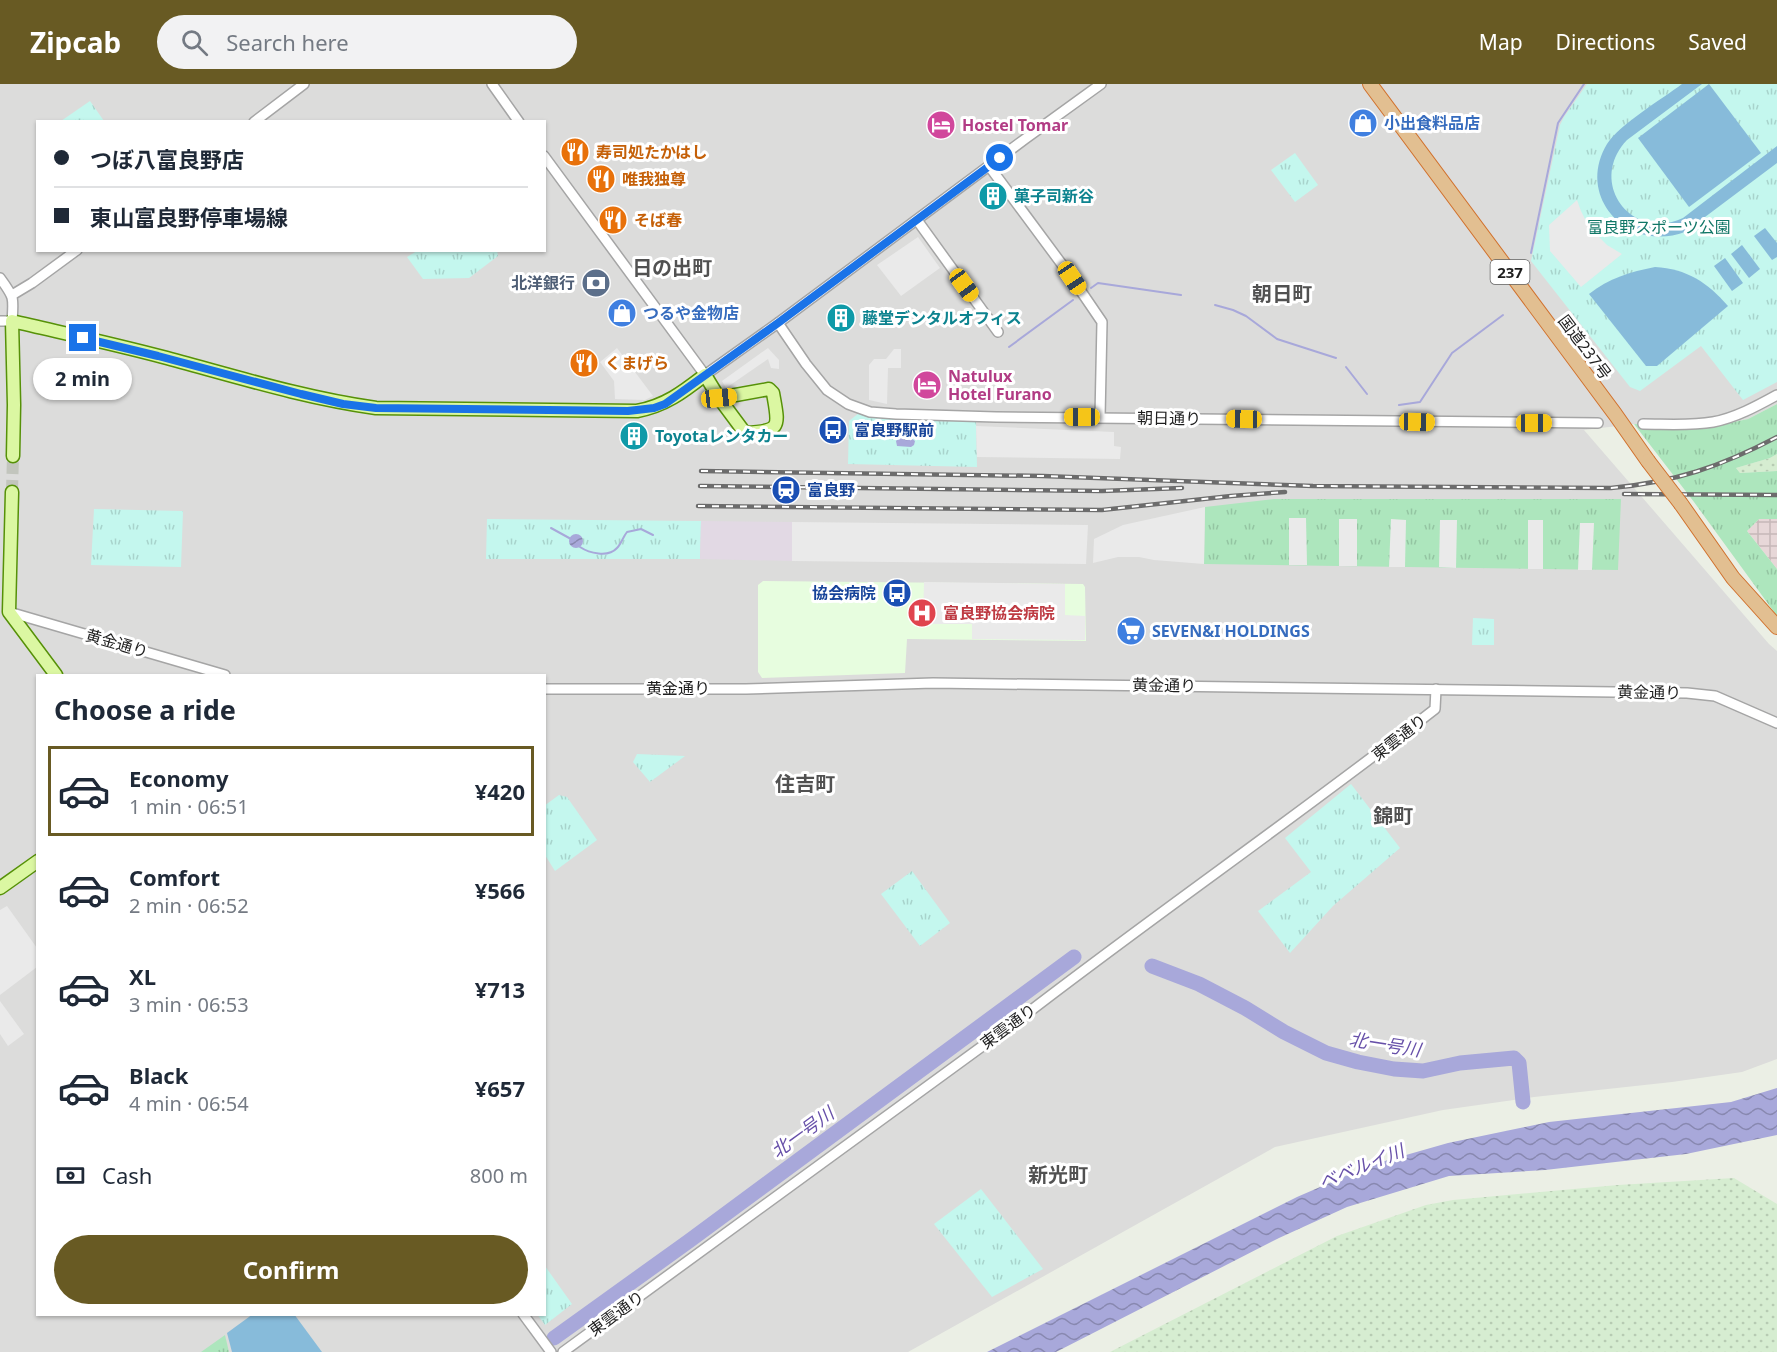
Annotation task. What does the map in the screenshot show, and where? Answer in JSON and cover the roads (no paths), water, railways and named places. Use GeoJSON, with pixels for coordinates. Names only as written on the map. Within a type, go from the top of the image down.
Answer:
{"type":"FeatureCollection","features":[{"type":"Feature","properties":{"kind":"highway","name":"国道237号"},"geometry":{"type":"LineString","coordinates":[[1370,84],[1615,414],[1733,578],[1777,627]]}},
{"type":"Feature","properties":{"kind":"main road"},"geometry":{"type":"LineString","coordinates":[[13,456],[14,405],[6,321],[158,356],[291,392],[343,404],[376,408],[637,411],[665,404],[705,375],[719,398],[745,433],[768,432],[775,427],[778,419],[773,393],[769,389],[719,398]]}},
{"type":"Feature","properties":{"kind":"main road"},"geometry":{"type":"LineString","coordinates":[[12,492],[9,612],[55,674]]}},
{"type":"Feature","properties":{"kind":"main road"},"geometry":{"type":"LineString","coordinates":[[0,888],[36,862]]}},
{"type":"Feature","properties":{"kind":"street"},"geometry":{"type":"LineString","coordinates":[[257,120],[304,84]]}},
{"type":"Feature","properties":{"kind":"street"},"geometry":{"type":"LineString","coordinates":[[492,84],[518,120]]}},
{"type":"Feature","properties":{"kind":"street"},"geometry":{"type":"LineString","coordinates":[[546,159],[705,375],[1101,84]]}},
{"type":"Feature","properties":{"kind":"street"},"geometry":{"type":"LineString","coordinates":[[989,166],[1102,322],[1100,417]]}},
{"type":"Feature","properties":{"kind":"street"},"geometry":{"type":"LineString","coordinates":[[917,220],[998,332]]}},
{"type":"Feature","properties":{"kind":"street"},"geometry":{"type":"LineString","coordinates":[[12,295],[74,252]]}},
{"type":"Feature","properties":{"kind":"street"},"geometry":{"type":"LineString","coordinates":[[0,278],[12,295],[14,307],[6,321]]}},
{"type":"Feature","properties":{"kind":"street","name":"朝日通り"},"geometry":{"type":"LineString","coordinates":[[778,323],[827,390],[848,404],[870,412],[996,417],[1598,423]]}},
{"type":"Feature","properties":{"kind":"street"},"geometry":{"type":"LineString","coordinates":[[1643,424],[1674,425],[1714,422],[1753,408],[1777,395]]}},
{"type":"Feature","properties":{"kind":"street","name":"黄金通り"},"geometry":{"type":"LineString","coordinates":[[9,612],[222,674]]}},
{"type":"Feature","properties":{"kind":"street","name":"黄金通り"},"geometry":{"type":"LineString","coordinates":[[546,689],[746,689],[923,683],[1687,693],[1715,696],[1777,723]]}},
{"type":"Feature","properties":{"kind":"street","name":"東雲通り"},"geometry":{"type":"LineString","coordinates":[[563,1352],[1373,758],[1435,709],[1436,688]]}},
{"type":"Feature","properties":{"kind":"street"},"geometry":{"type":"LineString","coordinates":[[524,1316],[551,1352]]}},
{"type":"Feature","properties":{"kind":"water"},"geometry":{"type":"Polygon","coordinates":[[[899,438],[911,438],[915,441],[914,445],[911,447],[897,446],[896,441],[899,438]]]}},
{"type":"Feature","properties":{"kind":"water"},"geometry":{"type":"Polygon","coordinates":[[[573,534],[579,534],[583,541],[579,548],[573,548],[569,544],[569,538],[573,534]]]}},
{"type":"Feature","properties":{"kind":"water"},"geometry":{"type":"Polygon","coordinates":[[[1777,1088],[1777,1135],[1686,1154],[1545,1170],[1449,1176],[1347,1207],[1279,1238],[1056,1352],[987,1352],[1297,1197],[1371,1165],[1448,1143],[1549,1122],[1731,1102],[1777,1088]]]}},
{"type":"Feature","properties":{"kind":"waterway"},"geometry":{"type":"LineString","coordinates":[[1531,253],[1558,123],[1584,84]]}},
{"type":"Feature","properties":{"kind":"waterway"},"geometry":{"type":"LineString","coordinates":[[1091,288],[1098,283],[1181,295]]}},
{"type":"Feature","properties":{"kind":"waterway"},"geometry":{"type":"LineString","coordinates":[[1009,347],[1073,300]]}},
{"type":"Feature","properties":{"kind":"waterway"},"geometry":{"type":"LineString","coordinates":[[1215,305],[1246,316],[1277,339],[1336,358]]}},
{"type":"Feature","properties":{"kind":"waterway"},"geometry":{"type":"LineString","coordinates":[[1399,405],[1420,402],[1452,353],[1503,315]]}},
{"type":"Feature","properties":{"kind":"waterway"},"geometry":{"type":"LineString","coordinates":[[1346,367],[1367,394]]}},
{"type":"Feature","properties":{"kind":"waterway"},"geometry":{"type":"LineString","coordinates":[[551,528],[571,539]]}},
{"type":"Feature","properties":{"kind":"waterway"},"geometry":{"type":"LineString","coordinates":[[580,547],[593,553],[604,554],[617,548],[627,532],[641,529],[653,535]]}},
{"type":"Feature","properties":{"kind":"waterway","name":"北一号川"},"geometry":{"type":"LineString","coordinates":[[554,1338],[1074,957]]}},
{"type":"Feature","properties":{"kind":"waterway","name":"北一号川"},"geometry":{"type":"LineString","coordinates":[[1152,966],[1199,984],[1326,1053],[1358,1062],[1394,1069],[1423,1071],[1460,1063],[1514,1058],[1519,1063],[1523,1102]]}},
{"type":"Feature","properties":{"kind":"tunnel"},"geometry":{"type":"LineString","coordinates":[[12,492],[13,456]]}},
{"type":"Feature","properties":{"kind":"railway"},"geometry":{"type":"LineString","coordinates":[[701,471],[1043,476],[1313,486],[1611,488],[1656,482],[1697,472],[1736,457],[1777,437]]}},
{"type":"Feature","properties":{"kind":"railway"},"geometry":{"type":"LineString","coordinates":[[700,486],[1102,491],[1182,488]]}},
{"type":"Feature","properties":{"kind":"railway"},"geometry":{"type":"LineString","coordinates":[[698,506],[1102,510],[1285,492]]}},
{"type":"Feature","properties":{"kind":"railway"},"geometry":{"type":"LineString","coordinates":[[1624,494],[1777,495]]}},
{"type":"Feature","properties":{"kind":"place","name":"小出食料品店"},"geometry":{"type":"Point","coordinates":[1363,123]}},
{"type":"Feature","properties":{"kind":"place","name":"Hostel Tomar"},"geometry":{"type":"Point","coordinates":[941,125]}},
{"type":"Feature","properties":{"kind":"place","name":"寿司処たかはし"},"geometry":{"type":"Point","coordinates":[575,152]}},
{"type":"Feature","properties":{"kind":"place","name":"唯我独尊"},"geometry":{"type":"Point","coordinates":[601,179]}},
{"type":"Feature","properties":{"kind":"place","name":"菓子司新谷"},"geometry":{"type":"Point","coordinates":[993,196]}},
{"type":"Feature","properties":{"kind":"place","name":"そば春"},"geometry":{"type":"Point","coordinates":[613,220]}},
{"type":"Feature","properties":{"kind":"place","name":"北洋銀行"},"geometry":{"type":"Point","coordinates":[596,283]}},
{"type":"Feature","properties":{"kind":"place","name":"つるや金物店"},"geometry":{"type":"Point","coordinates":[622,313]}},
{"type":"Feature","properties":{"kind":"place","name":"藤堂デンタルオフィス"},"geometry":{"type":"Point","coordinates":[841,318]}},
{"type":"Feature","properties":{"kind":"place","name":"くまげら"},"geometry":{"type":"Point","coordinates":[584,363]}},
{"type":"Feature","properties":{"kind":"place","name":"Natulux Hotel Furano"},"geometry":{"type":"Point","coordinates":[927,385]}},
{"type":"Feature","properties":{"kind":"place","name":"富良野駅前"},"geometry":{"type":"Point","coordinates":[833,430]}},
{"type":"Feature","properties":{"kind":"place","name":"Toyotaレンタカー"},"geometry":{"type":"Point","coordinates":[634,436]}},
{"type":"Feature","properties":{"kind":"place","name":"富良野"},"geometry":{"type":"Point","coordinates":[786,490]}},
{"type":"Feature","properties":{"kind":"place","name":"協会病院"},"geometry":{"type":"Point","coordinates":[897,593]}},
{"type":"Feature","properties":{"kind":"place","name":"富良野協会病院"},"geometry":{"type":"Point","coordinates":[922,613]}},
{"type":"Feature","properties":{"kind":"place","name":"SEVEN&I HOLDINGS"},"geometry":{"type":"Point","coordinates":[1131,631]}},
{"type":"Feature","properties":{"kind":"district","name":"日の出町"},"geometry":{"type":"Point","coordinates":[672,267]}},
{"type":"Feature","properties":{"kind":"district","name":"朝日町"},"geometry":{"type":"Point","coordinates":[1282,293]}},
{"type":"Feature","properties":{"kind":"district","name":"住吉町"},"geometry":{"type":"Point","coordinates":[805,783]}},
{"type":"Feature","properties":{"kind":"district","name":"錦町"},"geometry":{"type":"Point","coordinates":[1393,815]}},
{"type":"Feature","properties":{"kind":"district","name":"新光町"},"geometry":{"type":"Point","coordinates":[1058,1174]}},
{"type":"Feature","properties":{"kind":"park label","name":"富良野スポーツ公園"},"geometry":{"type":"Point","coordinates":[1659,227]}},
{"type":"Feature","properties":{"kind":"water label","name":"ベベルイ川"},"geometry":{"type":"Point","coordinates":[1361,1166]}}]}
